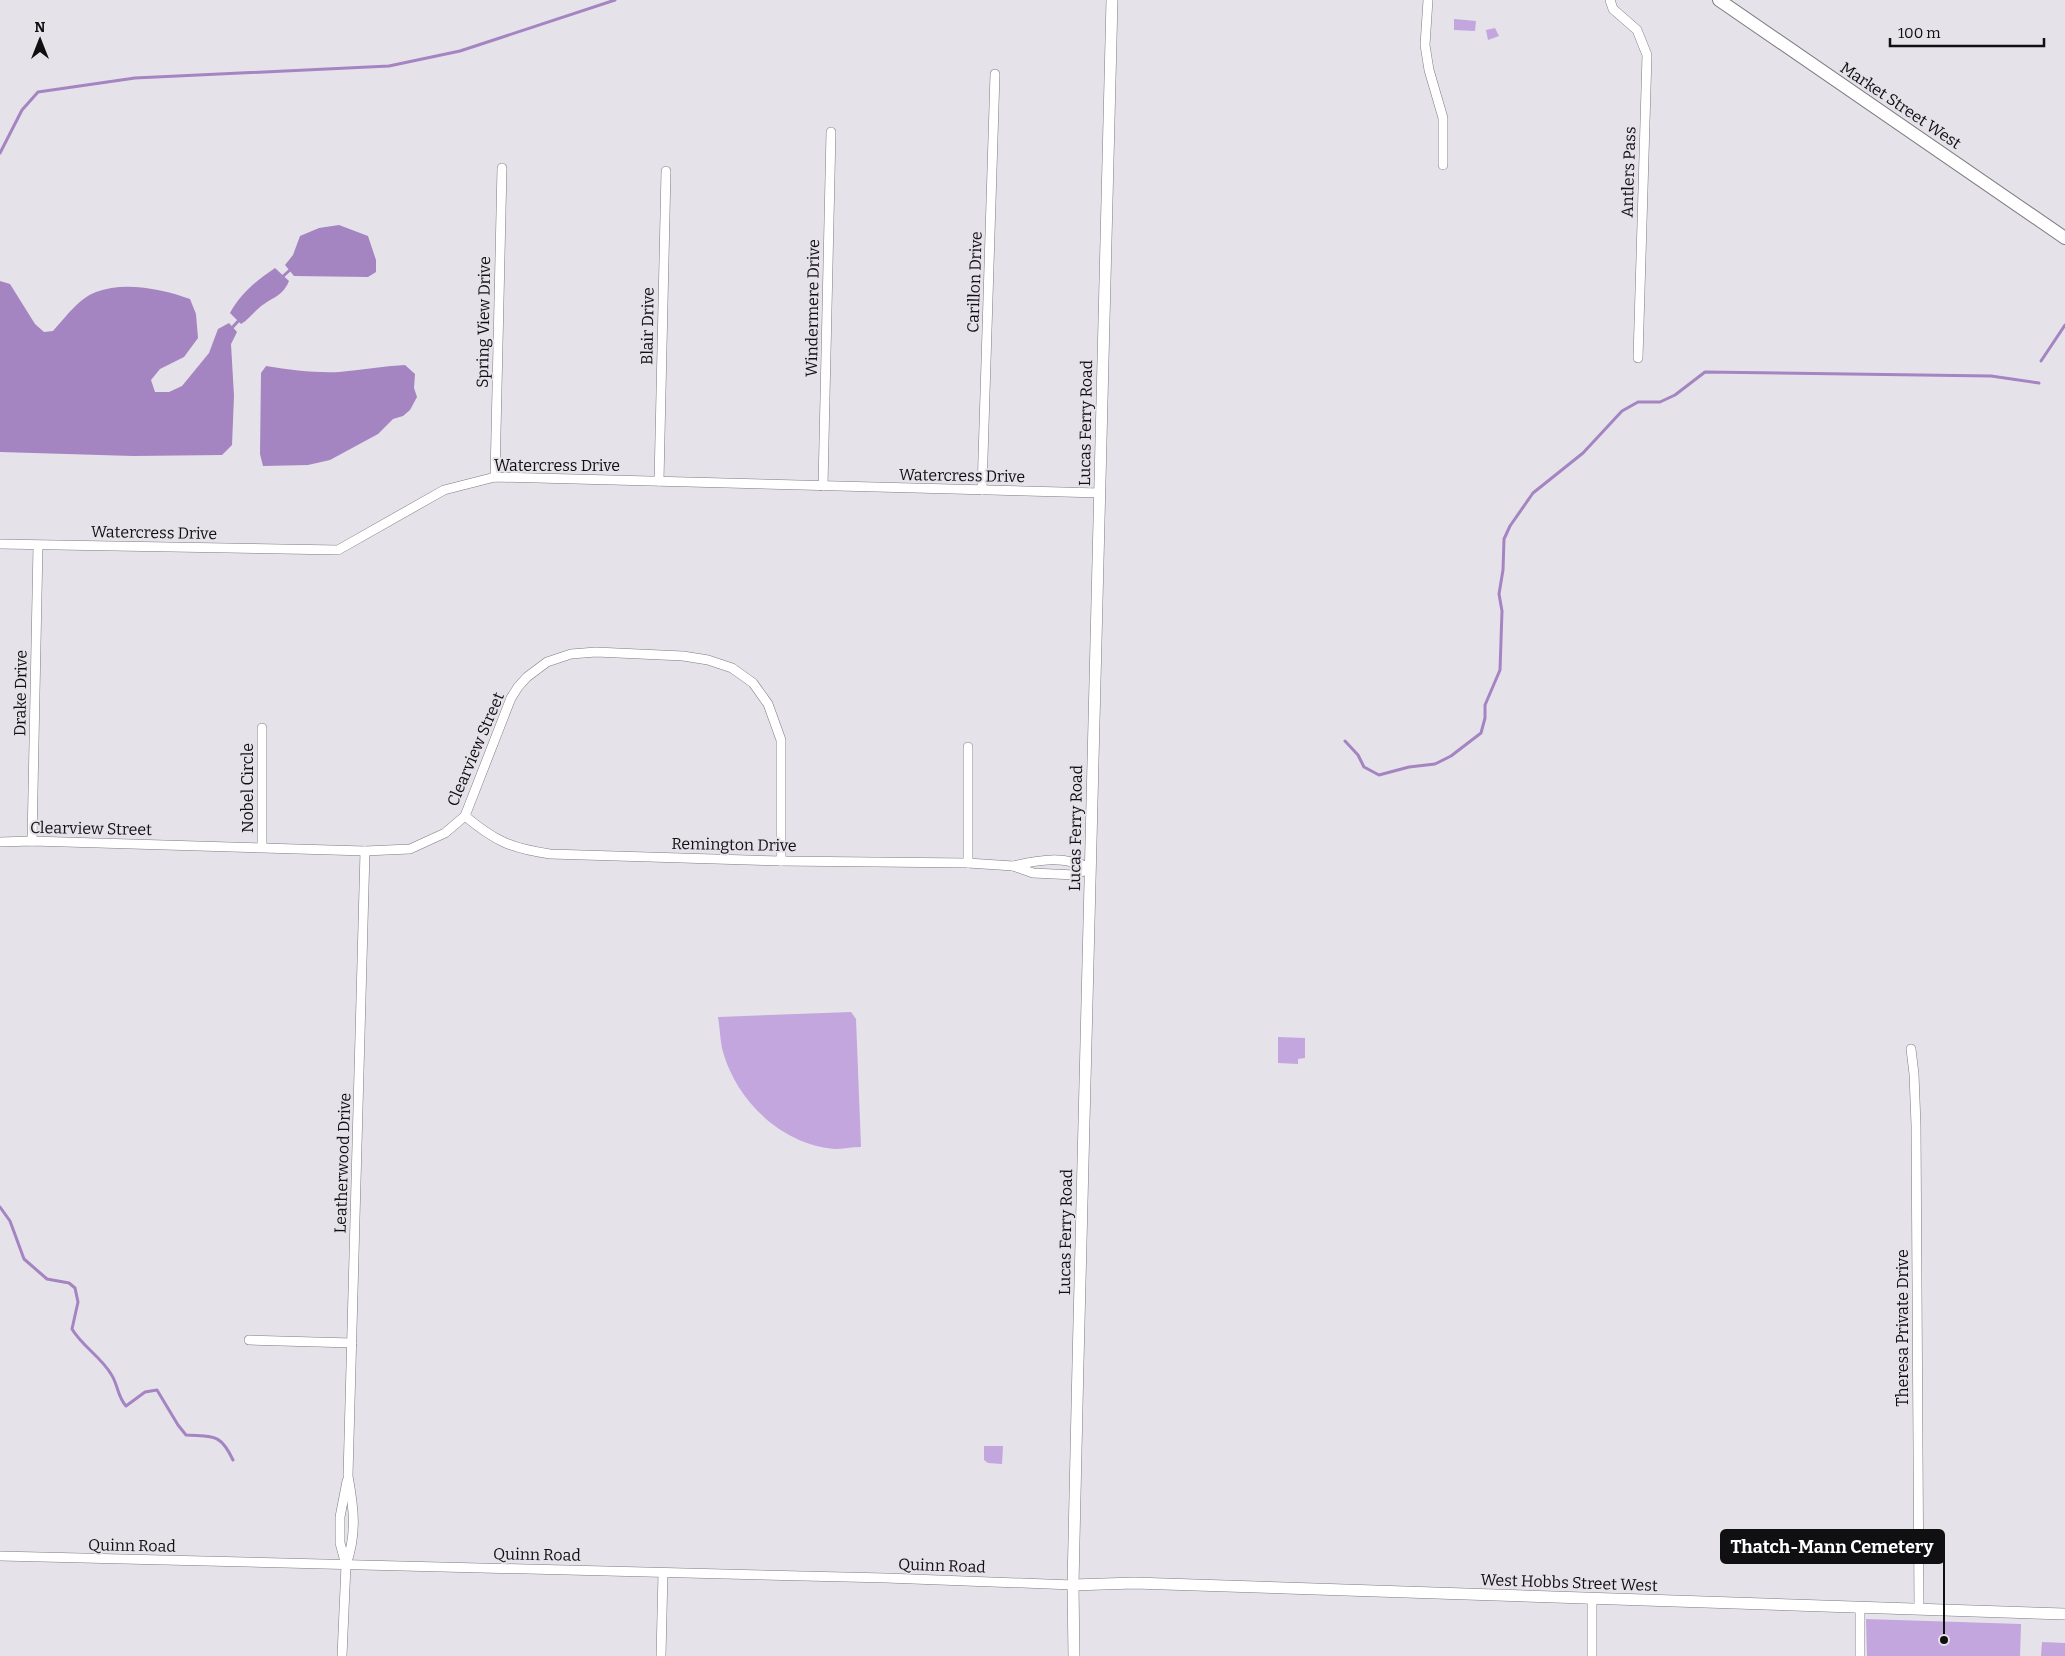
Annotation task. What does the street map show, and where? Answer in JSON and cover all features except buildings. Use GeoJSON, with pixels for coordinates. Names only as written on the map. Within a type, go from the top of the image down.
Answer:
{"type":"FeatureCollection","features":[{"type":"Feature","properties":{"kind":"main road","name":"Market Street West"},"geometry":{"type":"LineString","coordinates":[[1719,0],[2065,238]]}},
{"type":"Feature","properties":{"kind":"street","name":"Lucas Ferry Road"},"geometry":{"type":"LineString","coordinates":[[1074,1656],[1073,1584],[1112,0]]}},
{"type":"Feature","properties":{"kind":"street"},"geometry":{"type":"LineString","coordinates":[[1428,0],[1425,45],[1429,70],[1443,118],[1443,165]]}},
{"type":"Feature","properties":{"kind":"street","name":"Antlers Pass"},"geometry":{"type":"LineString","coordinates":[[1610,0],[1614,9],[1638,30],[1647,55],[1638,358]]}},
{"type":"Feature","properties":{"kind":"street","name":"Carillon Drive"},"geometry":{"type":"LineString","coordinates":[[982,490],[995,74]]}},
{"type":"Feature","properties":{"kind":"street","name":"Windermere Drive"},"geometry":{"type":"LineString","coordinates":[[823,486],[831,132]]}},
{"type":"Feature","properties":{"kind":"street","name":"Spring View Drive"},"geometry":{"type":"LineString","coordinates":[[495,477],[502,168]]}},
{"type":"Feature","properties":{"kind":"street","name":"Blair Drive"},"geometry":{"type":"LineString","coordinates":[[658,481],[666,171]]}},
{"type":"Feature","properties":{"kind":"street","name":"Watercress Drive"},"geometry":{"type":"LineString","coordinates":[[0,544],[338,550],[444,490],[495,477],[1100,493]]}},
{"type":"Feature","properties":{"kind":"street","name":"Drake Drive"},"geometry":{"type":"LineString","coordinates":[[32,841],[38,546]]}},
{"type":"Feature","properties":{"kind":"street","name":"Clearview Street"},"geometry":{"type":"LineString","coordinates":[[0,842],[32,841],[365,851],[410,849],[444,833],[465,816],[511,698],[526,677],[547,662],[572,654],[596,652],[684,656],[708,660],[732,668],[753,683],[768,704],[781,740],[781,861]]}},
{"type":"Feature","properties":{"kind":"street","name":"Nobel Circle"},"geometry":{"type":"LineString","coordinates":[[262,728],[262,847]]}},
{"type":"Feature","properties":{"kind":"street"},"geometry":{"type":"LineString","coordinates":[[968,747],[968,863]]}},
{"type":"Feature","properties":{"kind":"street","name":"Remington Drive"},"geometry":{"type":"LineString","coordinates":[[465,816],[494,838],[524,850],[575,855],[781,861],[968,863],[1013,866],[1033,873],[1075,876],[1090,868]]}},
{"type":"Feature","properties":{"kind":"street","name":"Leatherwood Drive"},"geometry":{"type":"LineString","coordinates":[[346,1565],[340,1543],[340,1517],[348,1476],[365,851]]}},
{"type":"Feature","properties":{"kind":"street","name":"Remington Drive"},"geometry":{"type":"LineString","coordinates":[[1013,866],[1035,860],[1059,860],[1076,862],[1090,868]]}},
{"type":"Feature","properties":{"kind":"street","name":"Theresa Private Drive"},"geometry":{"type":"LineString","coordinates":[[1910,1049],[1914,1074],[1916,1125],[1919,1608]]}},
{"type":"Feature","properties":{"kind":"street"},"geometry":{"type":"LineString","coordinates":[[250,1340],[352,1344]]}},
{"type":"Feature","properties":{"kind":"street","name":"Leatherwood Drive"},"geometry":{"type":"LineString","coordinates":[[346,1565],[353,1545],[354,1526],[353,1502],[348,1476]]}},
{"type":"Feature","properties":{"kind":"street","name":"Quinn Road"},"geometry":{"type":"LineString","coordinates":[[0,1556],[1073,1584]]}},
{"type":"Feature","properties":{"kind":"street"},"geometry":{"type":"LineString","coordinates":[[342,1656],[346,1565]]}},
{"type":"Feature","properties":{"kind":"street"},"geometry":{"type":"LineString","coordinates":[[661,1656],[663,1573]]}},
{"type":"Feature","properties":{"kind":"street","name":"West Hobbs Street West"},"geometry":{"type":"LineString","coordinates":[[1073,1584],[1144,1584],[2065,1614]]}},
{"type":"Feature","properties":{"kind":"street"},"geometry":{"type":"LineString","coordinates":[[1592,1599],[1592,1656]]}},
{"type":"Feature","properties":{"kind":"street"},"geometry":{"type":"LineString","coordinates":[[1860,1607],[1860,1656]]}},
{"type":"Feature","properties":{"kind":"shaded area"},"geometry":{"type":"Polygon","coordinates":[[[1454,19],[1476,21],[1475,31],[1454,30],[1454,19]]]}},
{"type":"Feature","properties":{"kind":"shaded area"},"geometry":{"type":"Polygon","coordinates":[[[1495,28],[1499,36],[1488,40],[1486,30],[1495,28]]]}},
{"type":"Feature","properties":{"kind":"shaded area"},"geometry":{"type":"Polygon","coordinates":[[[339,225],[368,236],[376,260],[376,272],[368,277],[294,276],[285,265],[293,255],[300,236],[319,228],[339,225]]]}},
{"type":"Feature","properties":{"kind":"shaded area"},"geometry":{"type":"Polygon","coordinates":[[[275,268],[289,281],[286,287],[280,294],[263,304],[241,324],[230,313],[234,306],[250,288],[275,268]]]}},
{"type":"Feature","properties":{"kind":"shaded area"},"geometry":{"type":"Polygon","coordinates":[[[0,281],[10,284],[35,324],[44,332],[53,331],[84,299],[96,292],[107,289],[131,287],[156,289],[190,299],[196,314],[198,338],[184,357],[160,369],[151,380],[155,392],[169,392],[182,386],[209,353],[218,329],[229,323],[237,332],[231,344],[234,396],[232,445],[222,455],[133,456],[0,452],[0,281]]]}},
{"type":"Feature","properties":{"kind":"shaded area"},"geometry":{"type":"Polygon","coordinates":[[[405,365],[415,374],[414,388],[417,397],[410,410],[403,416],[393,419],[378,434],[330,460],[308,465],[263,466],[260,454],[261,373],[266,366],[303,371],[339,372],[405,365]]]}},
{"type":"Feature","properties":{"kind":"shaded area"},"geometry":{"type":"Polygon","coordinates":[[[851,1012],[856,1019],[861,1147],[834,1149],[796,1139],[764,1117],[750,1103],[739,1087],[723,1052],[718,1017],[851,1012]]]}},
{"type":"Feature","properties":{"kind":"shaded area"},"geometry":{"type":"Polygon","coordinates":[[[1278,1037],[1305,1038],[1305,1058],[1298,1059],[1298,1064],[1278,1063],[1278,1037]]]}},
{"type":"Feature","properties":{"kind":"shaded area"},"geometry":{"type":"Polygon","coordinates":[[[984,1446],[1003,1446],[1002,1464],[988,1463],[984,1460],[984,1446]]]}},
{"type":"Feature","properties":{"kind":"shaded area"},"geometry":{"type":"Polygon","coordinates":[[[1866,1619],[2021,1624],[2020,1656],[1867,1656],[1866,1619]]]}},
{"type":"Feature","properties":{"kind":"shaded area"},"geometry":{"type":"Polygon","coordinates":[[[2042,1642],[2065,1643],[2065,1656],[2041,1656],[2042,1642]]]}},
{"type":"Feature","properties":{"kind":"waterway"},"geometry":{"type":"LineString","coordinates":[[0,153],[22,110],[38,92],[135,78],[389,66],[460,51],[615,0]]}},
{"type":"Feature","properties":{"kind":"waterway"},"geometry":{"type":"LineString","coordinates":[[281,278],[290,270]]}},
{"type":"Feature","properties":{"kind":"waterway"},"geometry":{"type":"LineString","coordinates":[[230,330],[241,318]]}},
{"type":"Feature","properties":{"kind":"waterway"},"geometry":{"type":"LineString","coordinates":[[2041,361],[2065,325]]}},
{"type":"Feature","properties":{"kind":"waterway"},"geometry":{"type":"LineString","coordinates":[[1345,741],[1358,755],[1364,767],[1379,775],[1409,767],[1435,764],[1451,756],[1481,733],[1485,718],[1485,705],[1500,670],[1502,611],[1499,594],[1503,570],[1504,539],[1510,526],[1533,493],[1583,453],[1622,411],[1638,402],[1660,402],[1675,395],[1705,372],[1991,376],[2039,383]]}},
{"type":"Feature","properties":{"kind":"waterway"},"geometry":{"type":"LineString","coordinates":[[0,1207],[10,1221],[24,1259],[47,1279],[69,1283],[75,1288],[78,1302],[72,1329],[107,1368],[126,1406],[145,1392],[157,1390],[186,1435],[215,1438],[224,1445],[233,1460]]}},
{"type":"Feature","properties":{"kind":"place","name":"Thatch-Mann Cemetery"},"geometry":{"type":"Point","coordinates":[1944,1640]}}]}
